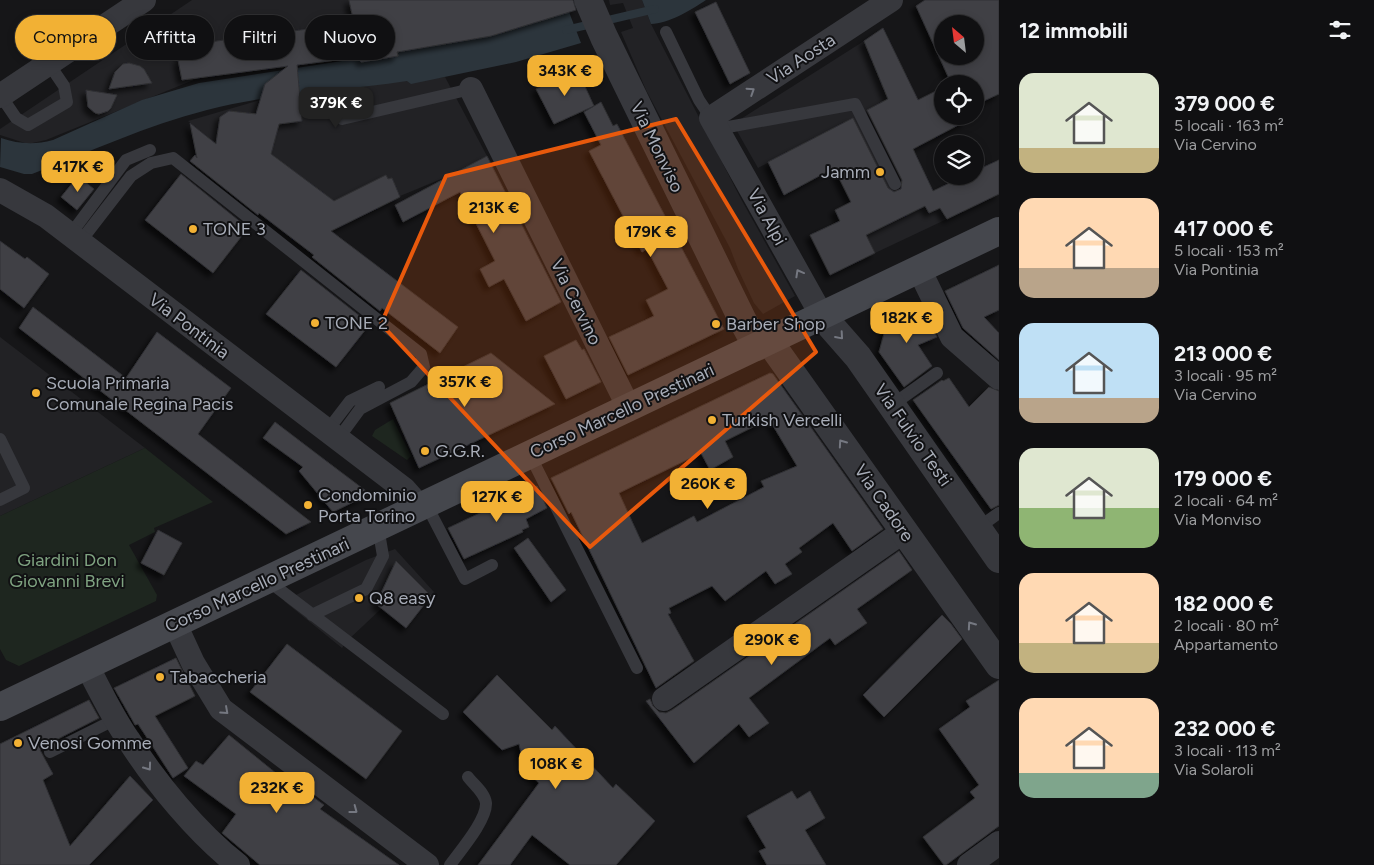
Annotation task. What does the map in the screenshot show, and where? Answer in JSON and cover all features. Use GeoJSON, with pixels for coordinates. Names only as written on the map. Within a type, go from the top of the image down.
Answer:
{"type":"FeatureCollection","features":[{"type":"Feature","properties":{"kind":"main road","name":"Corso Marcello Prestinari"},"geometry":{"type":"LineString","coordinates":[[1,705],[87,666],[999,231]]}},
{"type":"Feature","properties":{"kind":"street"},"geometry":{"type":"LineString","coordinates":[[0,96],[144,0]]}},
{"type":"Feature","properties":{"kind":"street","name":"Via Aosta"},"geometry":{"type":"LineString","coordinates":[[714,123],[891,0]]}},
{"type":"Feature","properties":{"kind":"street","name":"Via Monviso"},"geometry":{"type":"LineString","coordinates":[[590,5],[743,321],[763,344]]}},
{"type":"Feature","properties":{"kind":"street","name":"Via Cervino"},"geometry":{"type":"LineString","coordinates":[[471,89],[629,408]]}},
{"type":"Feature","properties":{"kind":"street","name":"Via Alpi"},"geometry":{"type":"LineString","coordinates":[[714,123],[822,316]]}},
{"type":"Feature","properties":{"kind":"street","name":"Via Pontinia"},"geometry":{"type":"LineString","coordinates":[[0,190],[46,216],[404,488],[423,506]]}},
{"type":"Feature","properties":{"kind":"street"},"geometry":{"type":"LineString","coordinates":[[920,269],[952,336],[999,378]]}},
{"type":"Feature","properties":{"kind":"street","name":"Via Fulvio Testi"},"geometry":{"type":"LineString","coordinates":[[822,316],[858,357],[892,405],[988,521],[999,559]]}},
{"type":"Feature","properties":{"kind":"street","name":"Via Cadore"},"geometry":{"type":"LineString","coordinates":[[763,344],[904,531],[999,665]]}},
{"type":"Feature","properties":{"kind":"street"},"geometry":{"type":"LineString","coordinates":[[664,699],[904,531]]}},
{"type":"Feature","properties":{"kind":"street"},"geometry":{"type":"LineString","coordinates":[[175,624],[192,663],[221,709],[426,865]]}},
{"type":"Feature","properties":{"kind":"street"},"geometry":{"type":"LineString","coordinates":[[87,666],[116,719],[144,762],[177,805],[222,853],[238,865]]}},
{"type":"Feature","properties":{"kind":"street"},"geometry":{"type":"LineString","coordinates":[[969,865],[999,842]]}},
{"type":"Feature","properties":{"kind":"lane"},"geometry":{"type":"LineString","coordinates":[[666,32],[699,100],[714,123],[856,104],[895,184]]}},
{"type":"Feature","properties":{"kind":"lane"},"geometry":{"type":"LineString","coordinates":[[0,96],[16,118],[28,125],[67,102],[64,86],[49,64]]}},
{"type":"Feature","properties":{"kind":"lane"},"geometry":{"type":"LineString","coordinates":[[342,119],[471,89]]}},
{"type":"Feature","properties":{"kind":"lane"},"geometry":{"type":"LineString","coordinates":[[75,239],[126,160],[150,150]]}},
{"type":"Feature","properties":{"kind":"lane"},"geometry":{"type":"LineString","coordinates":[[75,239],[131,176],[151,163],[174,158],[421,354],[424,368],[411,382],[360,409],[332,435]]}},
{"type":"Feature","properties":{"kind":"lane"},"geometry":{"type":"LineString","coordinates":[[892,405],[937,373]]}},
{"type":"Feature","properties":{"kind":"lane"},"geometry":{"type":"LineString","coordinates":[[332,435],[350,401],[379,387]]}},
{"type":"Feature","properties":{"kind":"lane"},"geometry":{"type":"LineString","coordinates":[[0,439],[24,488],[0,500]]}},
{"type":"Feature","properties":{"kind":"lane"},"geometry":{"type":"LineString","coordinates":[[530,455],[637,668]]}},
{"type":"Feature","properties":{"kind":"lane"},"geometry":{"type":"LineString","coordinates":[[423,506],[464,579],[492,565]]}},
{"type":"Feature","properties":{"kind":"lane"},"geometry":{"type":"LineString","coordinates":[[312,615],[366,589],[383,556],[378,527]]}},
{"type":"Feature","properties":{"kind":"lane"},"geometry":{"type":"LineString","coordinates":[[267,580],[443,714]]}},
{"type":"Feature","properties":{"kind":"lane"},"geometry":{"type":"LineString","coordinates":[[50,752],[116,719]]}},
{"type":"Feature","properties":{"kind":"lane"},"geometry":{"type":"LineString","coordinates":[[450,865],[484,817],[486,803],[484,797],[482,792],[468,777]]}},
{"type":"Feature","properties":{"kind":"highlighted area"},"geometry":{"type":"Polygon","coordinates":[[[676,119],[816,352],[590,547],[381,324],[446,176],[676,119]]]}},
{"type":"Feature","properties":{"kind":"shaded area"},"geometry":{"type":"Polygon","coordinates":[[[192,0],[387,0],[390,15],[305,15],[305,60],[335,60],[201,77],[46,140],[28,144],[0,135],[0,129],[103,60],[116,60],[116,51],[126,44],[126,60],[214,60],[214,15],[170,15],[192,0]]]}},
{"type":"Feature","properties":{"kind":"shaded area"},"geometry":{"type":"Polygon","coordinates":[[[609,0],[642,0],[651,24],[741,199],[795,296],[763,314],[754,303],[730,248],[646,90],[621,32],[633,28],[623,3],[610,5],[609,0]]]}},
{"type":"Feature","properties":{"kind":"shaded area"},"geometry":{"type":"Polygon","coordinates":[[[642,0],[706,0],[672,19],[651,24],[642,0]]]}},
{"type":"Feature","properties":{"kind":"shaded area"},"geometry":{"type":"Polygon","coordinates":[[[569,12],[581,43],[516,62],[411,84],[407,81],[281,96],[232,104],[162,123],[32,174],[24,174],[0,167],[1,138],[27,143],[53,140],[142,100],[199,83],[342,61],[395,60],[395,56],[398,56],[397,52],[492,36],[569,12]]]}},
{"type":"Feature","properties":{"kind":"shaded area"},"geometry":{"type":"Polygon","coordinates":[[[395,41],[407,81],[445,77],[487,156],[451,175],[400,196],[331,231],[242,165],[188,121],[260,100],[347,88],[343,60],[395,60],[395,41]]]}},
{"type":"Feature","properties":{"kind":"shaded area"},"geometry":{"type":"Polygon","coordinates":[[[864,41],[888,99],[947,219],[875,253],[819,136],[758,168],[733,124],[864,41]]]}},
{"type":"Feature","properties":{"kind":"shaded area","name":"Scuola Primaria Comunale Regina Pacis"},"geometry":{"type":"Polygon","coordinates":[[[0,337],[145,448],[0,516],[0,337]]]}},
{"type":"Feature","properties":{"kind":"shaded area","name":"Q8 easy"},"geometry":{"type":"Polygon","coordinates":[[[395,549],[434,592],[406,628],[382,608],[342,648],[284,601],[366,560],[395,549]]]}},
{"type":"Feature","properties":{"kind":"green space"},"geometry":{"type":"Polygon","coordinates":[[[393,419],[411,456],[407,460],[372,436],[375,430],[393,419]]]}},
{"type":"Feature","properties":{"kind":"green space","name":"Giardini Don Giovanni Brevi"},"geometry":{"type":"Polygon","coordinates":[[[145,448],[213,502],[154,528],[155,532],[129,545],[157,595],[156,601],[19,666],[6,660],[0,649],[0,516],[145,448]]]}},
{"type":"Feature","properties":{"kind":"building"},"geometry":{"type":"Polygon","coordinates":[[[349,0],[573,0],[576,10],[491,36],[397,52],[398,56],[395,56],[395,15],[352,15],[349,0]]]}},
{"type":"Feature","properties":{"kind":"building"},"geometry":{"type":"Polygon","coordinates":[[[925,0],[999,0],[999,94],[984,101],[984,75],[947,75],[943,65],[984,65],[984,15],[934,15],[934,46],[916,6],[925,0]]]}},
{"type":"Feature","properties":{"kind":"building"},"geometry":{"type":"Polygon","coordinates":[[[716,2],[750,73],[730,84],[695,12],[716,2]]]}},
{"type":"Feature","properties":{"kind":"building"},"geometry":{"type":"Polygon","coordinates":[[[883,28],[918,100],[934,92],[934,125],[958,125],[940,135],[934,135],[934,138],[913,149],[933,191],[945,185],[984,185],[984,167],[999,160],[999,194],[947,219],[940,208],[929,213],[925,206],[866,235],[875,253],[830,275],[810,235],[840,221],[835,210],[851,202],[834,168],[784,195],[768,162],[853,118],[888,188],[894,192],[901,189],[902,180],[867,110],[888,99],[864,41],[883,28]]]}},
{"type":"Feature","properties":{"kind":"building"},"geometry":{"type":"Polygon","coordinates":[[[305,29],[305,60],[336,60],[297,65],[302,121],[279,124],[271,154],[334,201],[386,175],[388,179],[392,178],[400,197],[331,231],[458,327],[440,353],[382,308],[380,311],[312,257],[314,255],[259,213],[258,215],[190,161],[195,155],[197,158],[190,123],[216,144],[220,117],[229,111],[256,114],[265,84],[288,66],[182,80],[178,60],[214,60],[214,41],[224,40],[224,60],[295,60],[295,31],[305,29]]]}},
{"type":"Feature","properties":{"kind":"building"},"geometry":{"type":"Polygon","coordinates":[[[129,63],[144,69],[152,83],[109,89],[115,72],[123,64],[129,63]]]}},
{"type":"Feature","properties":{"kind":"building"},"geometry":{"type":"Polygon","coordinates":[[[577,69],[594,106],[554,124],[536,89],[577,69]]]}},
{"type":"Feature","properties":{"kind":"building"},"geometry":{"type":"Polygon","coordinates":[[[86,90],[117,95],[111,108],[99,114],[88,107],[86,90]]]}},
{"type":"Feature","properties":{"kind":"building"},"geometry":{"type":"Polygon","coordinates":[[[601,102],[613,126],[617,124],[724,329],[628,375],[609,337],[654,316],[646,300],[668,289],[647,249],[642,252],[589,151],[601,145],[584,112],[601,102]]]}},
{"type":"Feature","properties":{"kind":"building"},"geometry":{"type":"Polygon","coordinates":[[[487,156],[561,302],[526,321],[504,279],[489,287],[480,269],[495,261],[460,192],[403,222],[395,205],[487,156]]]}},
{"type":"Feature","properties":{"kind":"building","name":"TONE 3"},"geometry":{"type":"Polygon","coordinates":[[[181,174],[248,228],[213,273],[145,220],[181,174]]]}},
{"type":"Feature","properties":{"kind":"building"},"geometry":{"type":"Polygon","coordinates":[[[78,176],[94,189],[77,210],[61,197],[78,176]]]}},
{"type":"Feature","properties":{"kind":"building"},"geometry":{"type":"Polygon","coordinates":[[[0,241],[25,259],[27,257],[49,274],[24,308],[0,289],[0,241]]]}},
{"type":"Feature","properties":{"kind":"building"},"geometry":{"type":"Polygon","coordinates":[[[999,265],[999,310],[984,317],[999,333],[999,360],[963,328],[945,291],[999,265]]]}},
{"type":"Feature","properties":{"kind":"building","name":"TONE 2"},"geometry":{"type":"Polygon","coordinates":[[[301,270],[370,324],[336,367],[266,314],[301,270]]]}},
{"type":"Feature","properties":{"kind":"building"},"geometry":{"type":"Polygon","coordinates":[[[920,303],[937,337],[918,345],[932,366],[904,387],[879,352],[888,319],[920,303]]]}},
{"type":"Feature","properties":{"kind":"building"},"geometry":{"type":"Polygon","coordinates":[[[33,307],[126,378],[157,332],[231,388],[198,434],[311,522],[286,534],[19,328],[33,307]]]}},
{"type":"Feature","properties":{"kind":"building"},"geometry":{"type":"Polygon","coordinates":[[[576,340],[582,350],[584,349],[601,382],[566,399],[544,356],[576,340]]]}},
{"type":"Feature","properties":{"kind":"building"},"geometry":{"type":"Polygon","coordinates":[[[491,353],[555,404],[419,468],[390,403],[491,353]]]}},
{"type":"Feature","properties":{"kind":"building"},"geometry":{"type":"Polygon","coordinates":[[[770,373],[773,374],[883,529],[852,551],[833,523],[799,548],[802,552],[785,564],[792,574],[775,584],[766,571],[725,601],[712,586],[669,608],[671,613],[668,614],[694,661],[656,688],[571,512],[569,514],[551,478],[770,373]],[[769,419],[725,441],[733,457],[710,470],[701,453],[619,493],[642,543],[694,516],[697,522],[764,487],[761,481],[797,466],[769,419]]]}},
{"type":"Feature","properties":{"kind":"building"},"geometry":{"type":"Polygon","coordinates":[[[949,378],[969,407],[989,387],[999,391],[999,505],[991,509],[913,400],[942,380],[949,378]]]}},
{"type":"Feature","properties":{"kind":"building"},"geometry":{"type":"Polygon","coordinates":[[[275,422],[370,494],[333,512],[299,471],[303,467],[263,438],[275,422]]]}},
{"type":"Feature","properties":{"kind":"building"},"geometry":{"type":"Polygon","coordinates":[[[537,486],[547,508],[526,519],[529,527],[522,530],[523,532],[464,559],[448,528],[537,486]]]}},
{"type":"Feature","properties":{"kind":"building"},"geometry":{"type":"Polygon","coordinates":[[[158,530],[182,543],[164,575],[141,563],[158,530]]]}},
{"type":"Feature","properties":{"kind":"building"},"geometry":{"type":"Polygon","coordinates":[[[528,538],[566,590],[551,602],[514,548],[528,538]]]}},
{"type":"Feature","properties":{"kind":"building"},"geometry":{"type":"Polygon","coordinates":[[[899,551],[912,570],[857,609],[867,623],[835,645],[830,638],[749,698],[769,723],[749,737],[739,724],[694,763],[646,701],[650,699],[653,706],[659,712],[666,713],[672,710],[899,551]]]}},
{"type":"Feature","properties":{"kind":"building"},"geometry":{"type":"Polygon","coordinates":[[[396,561],[431,596],[406,628],[376,604],[396,561]]]}},
{"type":"Feature","properties":{"kind":"building"},"geometry":{"type":"Polygon","coordinates":[[[942,615],[962,639],[884,717],[863,695],[942,615]]]}},
{"type":"Feature","properties":{"kind":"building"},"geometry":{"type":"Polygon","coordinates":[[[287,644],[402,731],[366,779],[250,692],[287,644]]]}},
{"type":"Feature","properties":{"kind":"building"},"geometry":{"type":"Polygon","coordinates":[[[176,658],[195,696],[155,716],[188,768],[173,778],[138,724],[135,725],[114,688],[176,658]]]}},
{"type":"Feature","properties":{"kind":"building"},"geometry":{"type":"Polygon","coordinates":[[[497,675],[552,730],[555,726],[613,788],[616,784],[655,821],[616,865],[570,865],[532,835],[510,865],[478,865],[539,783],[525,770],[519,744],[502,750],[463,712],[497,675]]]}},
{"type":"Feature","properties":{"kind":"building"},"geometry":{"type":"Polygon","coordinates":[[[999,680],[999,826],[944,865],[923,837],[975,798],[970,792],[979,785],[939,729],[970,707],[966,701],[999,680]]]}},
{"type":"Feature","properties":{"kind":"building"},"geometry":{"type":"Polygon","coordinates":[[[89,700],[99,718],[46,745],[40,750],[53,774],[43,780],[70,846],[130,776],[153,800],[89,865],[0,865],[0,744],[89,700]]]}},
{"type":"Feature","properties":{"kind":"building"},"geometry":{"type":"Polygon","coordinates":[[[229,735],[282,778],[284,776],[324,805],[320,809],[399,865],[260,865],[222,833],[236,814],[184,776],[196,761],[203,765],[229,735]]]}},
{"type":"Feature","properties":{"kind":"building"},"geometry":{"type":"Polygon","coordinates":[[[792,791],[797,799],[810,791],[825,818],[805,830],[826,865],[767,865],[759,851],[766,848],[747,816],[792,791]]]}},
{"type":"Feature","properties":{"kind":"waterway"},"geometry":{"type":"LineString","coordinates":[[566,30],[655,9]]}},
{"type":"Feature","properties":{"kind":"place","name":"Jamm"},"geometry":{"type":"Point","coordinates":[880,172]}},
{"type":"Feature","properties":{"kind":"place","name":"TONE 3"},"geometry":{"type":"Point","coordinates":[193,229]}},
{"type":"Feature","properties":{"kind":"place","name":"TONE 2"},"geometry":{"type":"Point","coordinates":[315,323]}},
{"type":"Feature","properties":{"kind":"place","name":"Barber Shop"},"geometry":{"type":"Point","coordinates":[716,324]}},
{"type":"Feature","properties":{"kind":"place","name":"Scuola Primaria Comunale Regina Pacis"},"geometry":{"type":"Point","coordinates":[36,393]}},
{"type":"Feature","properties":{"kind":"place","name":"Turkish Vercelli"},"geometry":{"type":"Point","coordinates":[712,420]}},
{"type":"Feature","properties":{"kind":"place","name":"G.G.R."},"geometry":{"type":"Point","coordinates":[425,451]}},
{"type":"Feature","properties":{"kind":"place","name":"Condominio Porta Torino"},"geometry":{"type":"Point","coordinates":[308,505]}},
{"type":"Feature","properties":{"kind":"place","name":"Q8 easy"},"geometry":{"type":"Point","coordinates":[359,598]}},
{"type":"Feature","properties":{"kind":"place","name":"Tabaccheria"},"geometry":{"type":"Point","coordinates":[160,677]}},
{"type":"Feature","properties":{"kind":"place","name":"Venosi Gomme"},"geometry":{"type":"Point","coordinates":[18,743]}}]}
